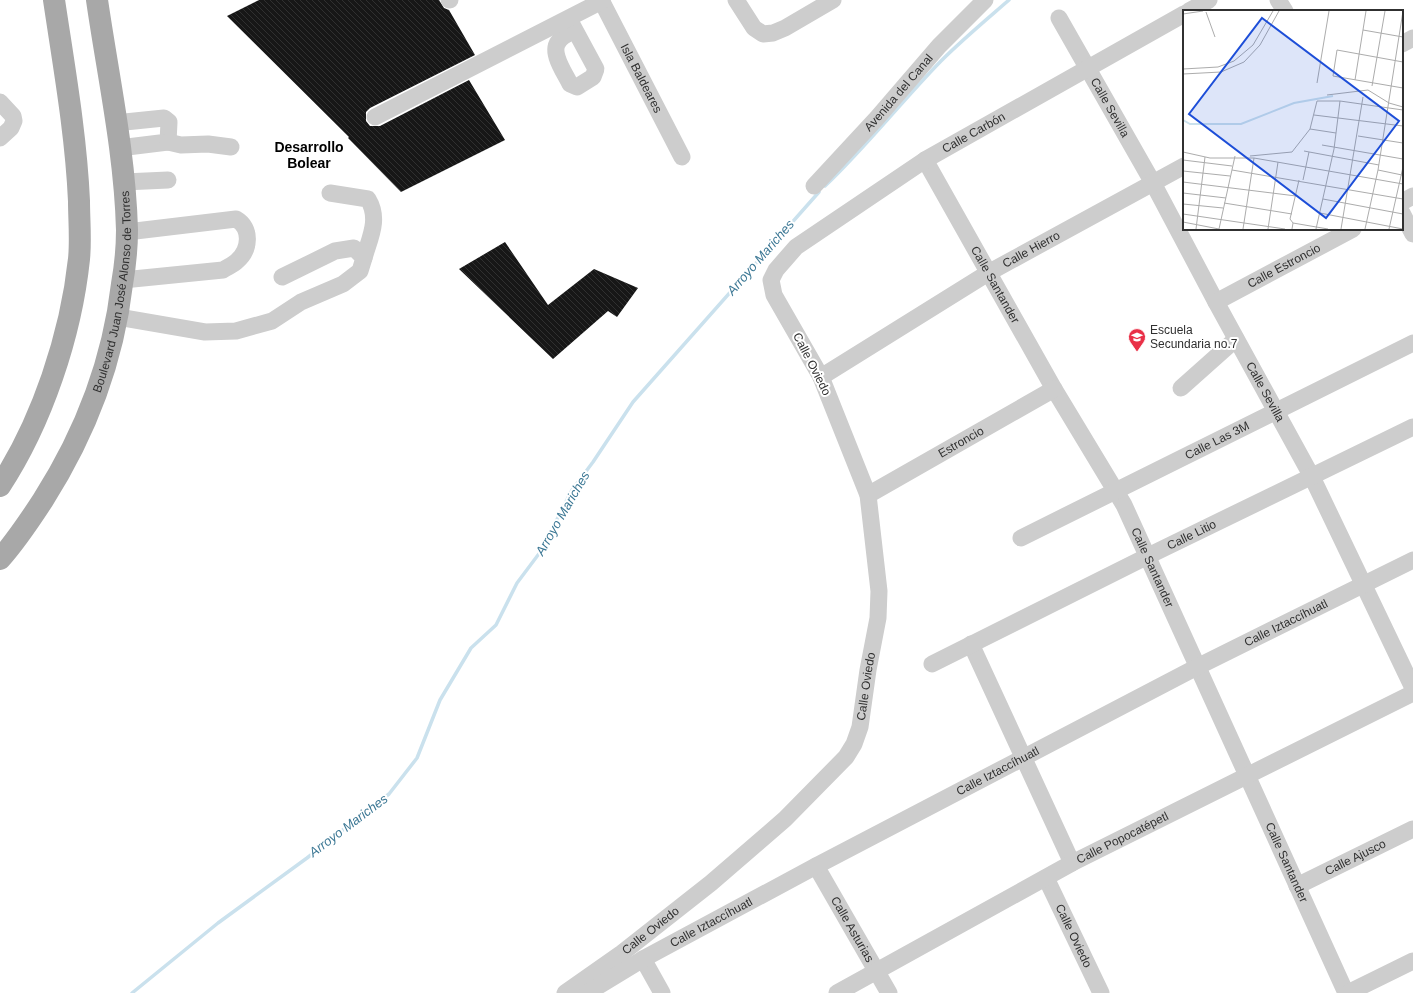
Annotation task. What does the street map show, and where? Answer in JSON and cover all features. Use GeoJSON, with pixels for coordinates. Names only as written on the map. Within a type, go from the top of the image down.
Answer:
{"type":"FeatureCollection","features":[{"type":"Feature","properties":{"kind":"main road"},"geometry":{"type":"LineString","coordinates":[[0,486],[15,462],[36,421],[63,336],[79,258],[77,158],[54,0]]}},
{"type":"Feature","properties":{"kind":"main road","name":"Boulevard Juan José Alonso de Torres"},"geometry":{"type":"LineString","coordinates":[[0,559],[33,516],[73,449],[89,415],[103,377],[118,317],[127,232],[124,182],[97,0]]}},
{"type":"Feature","properties":{"kind":"street"},"geometry":{"type":"LineString","coordinates":[[736,0],[754,28],[763,34],[773,33],[785,28],[833,0]]}},
{"type":"Feature","properties":{"kind":"street","name":"Avenida del Canal"},"geometry":{"type":"LineString","coordinates":[[814,186],[877,118],[939,46],[985,0]]}},
{"type":"Feature","properties":{"kind":"street"},"geometry":{"type":"LineString","coordinates":[[1191,10],[1209,0]]}},
{"type":"Feature","properties":{"kind":"street"},"geometry":{"type":"LineString","coordinates":[[1278,0],[1284,10]]}},
{"type":"Feature","properties":{"kind":"street"},"geometry":{"type":"LineString","coordinates":[[375,117],[571,24],[601,1]]}},
{"type":"Feature","properties":{"kind":"street","name":"Isla Baldeares"},"geometry":{"type":"LineString","coordinates":[[601,1],[682,157]]}},
{"type":"Feature","properties":{"kind":"street","name":"Calle Carbón"},"geometry":{"type":"LineString","coordinates":[[776,270],[796,248],[925,160],[1183,15]]}},
{"type":"Feature","properties":{"kind":"street","name":"Calle Sevilla"},"geometry":{"type":"LineString","coordinates":[[1059,18],[1154,183],[1216,302],[1312,477],[1413,688]]}},
{"type":"Feature","properties":{"kind":"street"},"geometry":{"type":"LineString","coordinates":[[1403,43],[1413,38]]}},
{"type":"Feature","properties":{"kind":"street"},"geometry":{"type":"LineString","coordinates":[[0,102],[13,116],[14,121],[11,128],[0,138]]}},
{"type":"Feature","properties":{"kind":"street"},"geometry":{"type":"LineString","coordinates":[[116,123],[164,118],[169,122],[168,142]]}},
{"type":"Feature","properties":{"kind":"street"},"geometry":{"type":"LineString","coordinates":[[119,148],[168,142],[181,145],[208,144],[231,147]]}},
{"type":"Feature","properties":{"kind":"street","name":"Calle Santander"},"geometry":{"type":"LineString","coordinates":[[925,160],[1054,389],[1116,490],[1148,556],[1197,667],[1347,993]]}},
{"type":"Feature","properties":{"kind":"street","name":"Calle Hierro"},"geometry":{"type":"LineString","coordinates":[[821,377],[988,273],[1183,167]]}},
{"type":"Feature","properties":{"kind":"street"},"geometry":{"type":"LineString","coordinates":[[124,182],[168,180]]}},
{"type":"Feature","properties":{"kind":"street"},"geometry":{"type":"LineString","coordinates":[[118,317],[205,332],[236,331],[272,321],[301,302],[343,284],[360,271],[375,218],[374,208],[368,198],[362,196],[330,194]]}},
{"type":"Feature","properties":{"kind":"street"},"geometry":{"type":"LineString","coordinates":[[1403,201],[1413,196]]}},
{"type":"Feature","properties":{"kind":"street"},"geometry":{"type":"LineString","coordinates":[[1403,216],[1413,234]]}},
{"type":"Feature","properties":{"kind":"street"},"geometry":{"type":"LineString","coordinates":[[123,280],[223,270],[237,261],[246,250],[247,230],[242,223],[236,219],[127,232]]}},
{"type":"Feature","properties":{"kind":"street","name":"Calle Estroncio"},"geometry":{"type":"LineString","coordinates":[[1216,302],[1351,230]]}},
{"type":"Feature","properties":{"kind":"street"},"geometry":{"type":"LineString","coordinates":[[282,277],[335,251],[354,248],[364,258]]}},
{"type":"Feature","properties":{"kind":"street","name":"Calle Oviedo"},"geometry":{"type":"LineString","coordinates":[[565,993],[628,948],[741,858],[785,819],[833,771],[854,744],[860,727],[878,618],[879,591],[868,495],[821,377],[774,295],[771,280],[776,270]]}},
{"type":"Feature","properties":{"kind":"street"},"geometry":{"type":"LineString","coordinates":[[1181,388],[1236,339]]}},
{"type":"Feature","properties":{"kind":"street","name":"Calle Las 3M"},"geometry":{"type":"LineString","coordinates":[[1021,538],[1413,343]]}},
{"type":"Feature","properties":{"kind":"street","name":"Estroncio"},"geometry":{"type":"LineString","coordinates":[[868,495],[1054,389]]}},
{"type":"Feature","properties":{"kind":"street","name":"Calle Litio"},"geometry":{"type":"LineString","coordinates":[[932,664],[1148,556],[1413,427]]}},
{"type":"Feature","properties":{"kind":"street","name":"Calle Iztaccíhuatl"},"geometry":{"type":"LineString","coordinates":[[587,993],[643,959],[816,866],[1197,667],[1413,560]]}},
{"type":"Feature","properties":{"kind":"street"},"geometry":{"type":"LineString","coordinates":[[971,644],[1072,863]]}},
{"type":"Feature","properties":{"kind":"street","name":"Calle Popocatépetl"},"geometry":{"type":"LineString","coordinates":[[837,993],[1072,863],[1413,693]]}},
{"type":"Feature","properties":{"kind":"street","name":"Calle Ajusco"},"geometry":{"type":"LineString","coordinates":[[1297,886],[1413,829]]}},
{"type":"Feature","properties":{"kind":"street","name":"Calle Asturias"},"geometry":{"type":"LineString","coordinates":[[816,866],[890,993]]}},
{"type":"Feature","properties":{"kind":"street","name":"Calle Oviedo"},"geometry":{"type":"LineString","coordinates":[[1046,878],[1101,993]]}},
{"type":"Feature","properties":{"kind":"street"},"geometry":{"type":"LineString","coordinates":[[643,959],[662,993]]}},
{"type":"Feature","properties":{"kind":"street"},"geometry":{"type":"LineString","coordinates":[[1347,993],[1413,961]]}},
{"type":"Feature","properties":{"kind":"building"},"geometry":{"type":"Polygon","coordinates":[[[259,0],[439,0],[444,8],[449,10],[475,55],[370,108],[366,112],[366,121],[370,126],[380,126],[469,80],[505,140],[401,192],[348,138],[349,137],[227,16],[259,0]]]}},
{"type":"Feature","properties":{"kind":"building"},"geometry":{"type":"Polygon","coordinates":[[[505,242],[548,305],[594,269],[638,288],[617,317],[608,311],[553,359],[459,269],[505,242]]]}},
{"type":"Feature","properties":{"kind":"waterway","name":"Arroyo Mariches"},"geometry":{"type":"LineString","coordinates":[[825,186],[855,156],[941,61],[1009,0]]}},
{"type":"Feature","properties":{"kind":"waterway","name":"Arroyo Mariches"},"geometry":{"type":"LineString","coordinates":[[132,993],[218,923],[307,858],[389,794],[417,758],[440,700],[471,648],[496,625],[517,583],[541,551],[572,490],[593,462],[633,402],[819,192]]}},
{"type":"Feature","properties":{"kind":"place","name":"Escuela Secundaria no.7"},"geometry":{"type":"Point","coordinates":[1137,352]}},
{"type":"Feature","properties":{"kind":"district","name":"Desarrollo Bolear"},"geometry":{"type":"Point","coordinates":[309,156]}}]}
